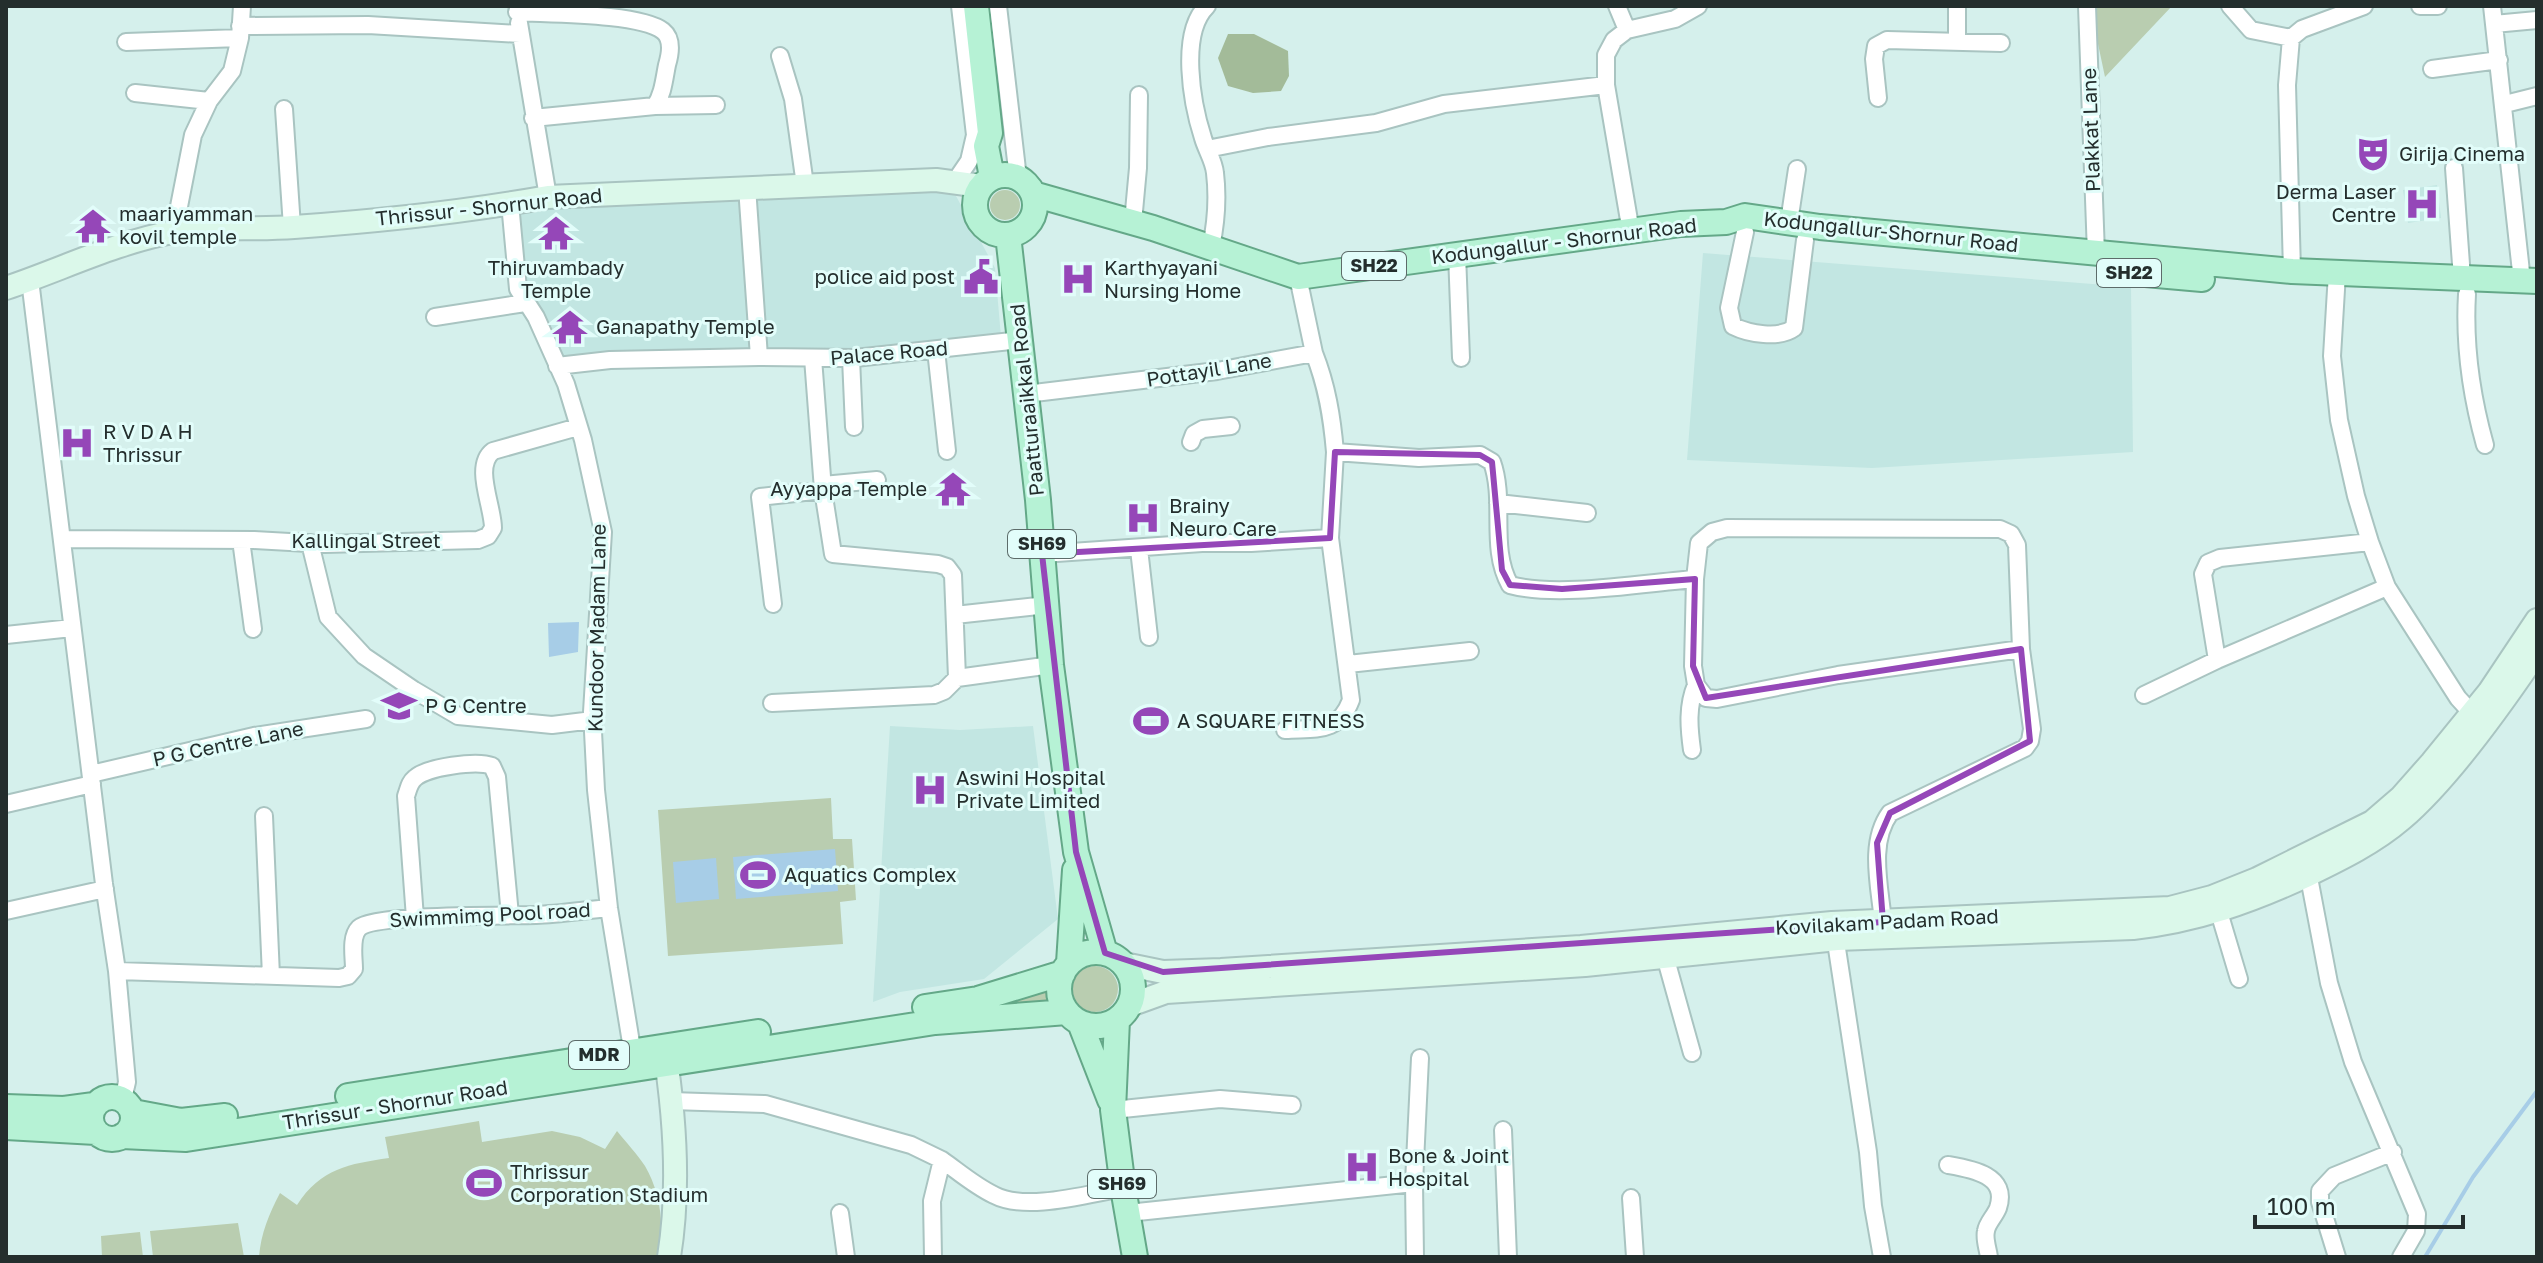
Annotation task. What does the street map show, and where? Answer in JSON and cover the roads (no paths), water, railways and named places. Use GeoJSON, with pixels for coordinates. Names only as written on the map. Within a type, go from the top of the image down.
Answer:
{"type":"FeatureCollection","features":[{"type":"Feature","properties":{"kind":"main road"},"geometry":{"type":"LineString","coordinates":[[976,6],[990,133],[986,146],[1006,182],[1035,205],[1027,225],[1008,235],[987,229],[978,218],[976,199],[1006,182]]}},
{"type":"Feature","properties":{"kind":"main road","name":"Thrissur - Shornur Road"},"geometry":{"type":"LineString","coordinates":[[6,288],[105,252],[174,232],[292,227],[548,197],[936,180],[954,183],[1006,182]]}},
{"type":"Feature","properties":{"kind":"main road","name":"Kodungallur - Shornur Road"},"geometry":{"type":"LineString","coordinates":[[1006,182],[1298,277],[1681,224],[1735,227]]}},
{"type":"Feature","properties":{"kind":"main road","name":"Kodungallur-Shornur Road"},"geometry":{"type":"LineString","coordinates":[[1735,227],[1745,216],[1797,231],[2162,277],[2532,287]]}},
{"type":"Feature","properties":{"kind":"main road","name":"Kodungallur-Shornur Road"},"geometry":{"type":"LineString","coordinates":[[1797,231],[2292,271],[2337,280]]}},
{"type":"Feature","properties":{"kind":"main road","name":"Paatturaaikkal Road"},"geometry":{"type":"LineString","coordinates":[[1008,235],[1051,665],[1076,852]]}},
{"type":"Feature","properties":{"kind":"main road","name":"Kovilakam Padam Road"},"geometry":{"type":"LineString","coordinates":[[2477,720],[2537,620]]}},
{"type":"Feature","properties":{"kind":"main road","name":"Kovilakam Padam Road"},"geometry":{"type":"LineString","coordinates":[[1114,959],[1163,972],[1835,931],[2133,928],[2176,923],[2266,895],[2372,822],[2477,720],[2537,652]]}},
{"type":"Feature","properties":{"kind":"main road","name":"SH69"},"geometry":{"type":"LineString","coordinates":[[1076,852],[1114,959],[1133,983],[1123,1012],[1113,1110],[1135,1257]]}},
{"type":"Feature","properties":{"kind":"main road","name":"SH69"},"geometry":{"type":"LineString","coordinates":[[1076,852],[1066,968],[1059,993],[1074,1018],[1113,1110]]}},
{"type":"Feature","properties":{"kind":"main road","name":"Kovilakam Padam Road"},"geometry":{"type":"LineString","coordinates":[[1123,1012],[1166,992],[1484,973],[1665,956],[1883,922],[2170,908],[2307,866]]}},
{"type":"Feature","properties":{"kind":"main road"},"geometry":{"type":"LineString","coordinates":[[1066,968],[1080,955],[1092,952],[1114,959]]}},
{"type":"Feature","properties":{"kind":"main road","name":"MDR"},"geometry":{"type":"LineString","coordinates":[[927,1018],[1066,968]]}},
{"type":"Feature","properties":{"kind":"main road"},"geometry":{"type":"LineString","coordinates":[[1074,1018],[1092,1026],[1105,1025],[1123,1012]]}},
{"type":"Feature","properties":{"kind":"main road","name":"MDR"},"geometry":{"type":"LineString","coordinates":[[665,1054],[927,1018],[1074,1018]]}},
{"type":"Feature","properties":{"kind":"main road","name":"Thrissur - Shornur Road"},"geometry":{"type":"LineString","coordinates":[[122,1136],[186,1139],[665,1054]]}},
{"type":"Feature","properties":{"kind":"main road"},"geometry":{"type":"LineString","coordinates":[[665,1054],[671,1101],[676,1216],[669,1257]]}},
{"type":"Feature","properties":{"kind":"main road","name":"MDR"},"geometry":{"type":"LineString","coordinates":[[128,1106],[181,1121],[201,1120],[634,1058]]}},
{"type":"Feature","properties":{"kind":"main road"},"geometry":{"type":"LineString","coordinates":[[6,1107],[64,1109],[94,1105],[113,1096],[128,1106],[131,1126],[122,1136],[108,1139],[96,1132],[6,1127]]}},
{"type":"Feature","properties":{"kind":"main road"},"geometry":{"type":"LineString","coordinates":[[94,1105],[90,1119],[96,1132]]}},
{"type":"Feature","properties":{"kind":"street"},"geometry":{"type":"LineString","coordinates":[[174,232],[193,135],[209,101],[232,71],[242,6]]}},
{"type":"Feature","properties":{"kind":"street"},"geometry":{"type":"LineString","coordinates":[[954,183],[969,161],[975,135],[960,6]]}},
{"type":"Feature","properties":{"kind":"street"},"geometry":{"type":"LineString","coordinates":[[998,6],[1006,79],[1006,182]]}},
{"type":"Feature","properties":{"kind":"street"},"geometry":{"type":"LineString","coordinates":[[1207,6],[1198,15],[1193,37],[1191,89],[1215,169],[1216,222],[1211,247]]}},
{"type":"Feature","properties":{"kind":"street"},"geometry":{"type":"LineString","coordinates":[[1617,6],[1627,30]]}},
{"type":"Feature","properties":{"kind":"street"},"geometry":{"type":"LineString","coordinates":[[1631,232],[1606,85],[1606,55],[1614,40],[1627,30],[1675,19],[1691,13],[1698,6]]}},
{"type":"Feature","properties":{"kind":"street"},"geometry":{"type":"LineString","coordinates":[[1957,6],[1957,40]]}},
{"type":"Feature","properties":{"kind":"street","name":"Plakkat Lane"},"geometry":{"type":"LineString","coordinates":[[2087,6],[2096,254]]}},
{"type":"Feature","properties":{"kind":"street"},"geometry":{"type":"LineString","coordinates":[[2230,6],[2251,30],[2291,38]]}},
{"type":"Feature","properties":{"kind":"street"},"geometry":{"type":"LineString","coordinates":[[2292,271],[2287,85],[2291,38],[2330,12],[2364,6]]}},
{"type":"Feature","properties":{"kind":"street"},"geometry":{"type":"LineString","coordinates":[[2420,6],[2438,6]]}},
{"type":"Feature","properties":{"kind":"street"},"geometry":{"type":"LineString","coordinates":[[2492,6],[2532,287]]}},
{"type":"Feature","properties":{"kind":"street"},"geometry":{"type":"LineString","coordinates":[[548,197],[516,9],[634,13],[663,30],[669,39],[670,51],[661,98],[655,106]]}},
{"type":"Feature","properties":{"kind":"street"},"geometry":{"type":"LineString","coordinates":[[2494,24],[2537,20]]}},
{"type":"Feature","properties":{"kind":"street"},"geometry":{"type":"LineString","coordinates":[[126,42],[368,25],[520,34]]}},
{"type":"Feature","properties":{"kind":"street"},"geometry":{"type":"LineString","coordinates":[[1878,98],[1874,59],[1876,46],[1887,40],[2001,43]]}},
{"type":"Feature","properties":{"kind":"street"},"geometry":{"type":"LineString","coordinates":[[780,56],[793,99],[805,185]]}},
{"type":"Feature","properties":{"kind":"street"},"geometry":{"type":"LineString","coordinates":[[2432,69],[2499,60]]}},
{"type":"Feature","properties":{"kind":"street"},"geometry":{"type":"LineString","coordinates":[[1207,149],[1268,137],[1376,123],[1444,104],[1606,85]]}},
{"type":"Feature","properties":{"kind":"street"},"geometry":{"type":"LineString","coordinates":[[135,93],[209,101]]}},
{"type":"Feature","properties":{"kind":"street"},"geometry":{"type":"LineString","coordinates":[[1133,222],[1138,168],[1139,95]]}},
{"type":"Feature","properties":{"kind":"street"},"geometry":{"type":"LineString","coordinates":[[2505,104],[2537,96]]}},
{"type":"Feature","properties":{"kind":"street"},"geometry":{"type":"LineString","coordinates":[[533,118],[655,106],[716,105]]}},
{"type":"Feature","properties":{"kind":"street"},"geometry":{"type":"LineString","coordinates":[[284,109],[292,227]]}},
{"type":"Feature","properties":{"kind":"street"},"geometry":{"type":"LineString","coordinates":[[2454,168],[2473,402],[2485,445]]}},
{"type":"Feature","properties":{"kind":"street"},"geometry":{"type":"LineString","coordinates":[[1735,227],[1729,308],[1733,326],[1744,331],[1786,334],[1794,328],[1797,169]]}},
{"type":"Feature","properties":{"kind":"street"},"geometry":{"type":"LineString","coordinates":[[747,187],[759,357]]}},
{"type":"Feature","properties":{"kind":"street","name":"Kundoor Madam Lane"},"geometry":{"type":"LineString","coordinates":[[510,203],[518,289],[540,324],[566,384],[603,532],[593,720],[596,790],[609,908],[634,1058]]}},
{"type":"Feature","properties":{"kind":"street"},"geometry":{"type":"LineString","coordinates":[[1457,254],[1461,358]]}},
{"type":"Feature","properties":{"kind":"street"},"geometry":{"type":"LineString","coordinates":[[1285,730],[1338,723],[1351,700],[1330,538],[1335,452],[1333,420],[1314,353],[1298,277]]}},
{"type":"Feature","properties":{"kind":"street"},"geometry":{"type":"LineString","coordinates":[[30,280],[117,971],[128,1106]]}},
{"type":"Feature","properties":{"kind":"street"},"geometry":{"type":"LineString","coordinates":[[2337,280],[2332,356],[2339,420],[2370,542],[2387,587],[2477,720]]}},
{"type":"Feature","properties":{"kind":"street"},"geometry":{"type":"LineString","coordinates":[[435,317],[525,303]]}},
{"type":"Feature","properties":{"kind":"street","name":"Palace Road"},"geometry":{"type":"LineString","coordinates":[[557,366],[610,360],[851,358],[1020,340]]}},
{"type":"Feature","properties":{"kind":"street"},"geometry":{"type":"LineString","coordinates":[[936,350],[947,451]]}},
{"type":"Feature","properties":{"kind":"street","name":"Pottayil Lane"},"geometry":{"type":"LineString","coordinates":[[1026,394],[1217,371],[1314,353]]}},
{"type":"Feature","properties":{"kind":"street"},"geometry":{"type":"LineString","coordinates":[[813,358],[823,487],[833,554],[947,567],[953,575],[957,678]]}},
{"type":"Feature","properties":{"kind":"street"},"geometry":{"type":"LineString","coordinates":[[851,358],[854,427]]}},
{"type":"Feature","properties":{"kind":"street"},"geometry":{"type":"LineString","coordinates":[[1191,442],[1194,434],[1203,429],[1231,426]]}},
{"type":"Feature","properties":{"kind":"street","name":"Kallingal Street"},"geometry":{"type":"LineString","coordinates":[[63,539],[310,543],[478,540],[488,536],[493,528],[483,468],[486,456],[493,451],[578,427]]}},
{"type":"Feature","properties":{"kind":"street"},"geometry":{"type":"LineString","coordinates":[[1335,452],[1407,458],[1480,455],[1492,462],[1498,477],[1502,570],[1510,585],[1524,589],[1562,589],[1695,579]]}},
{"type":"Feature","properties":{"kind":"street"},"geometry":{"type":"LineString","coordinates":[[773,604],[760,497],[877,480]]}},
{"type":"Feature","properties":{"kind":"street"},"geometry":{"type":"LineString","coordinates":[[1498,503],[1587,513]]}},
{"type":"Feature","properties":{"kind":"street"},"geometry":{"type":"LineString","coordinates":[[1883,922],[1877,843],[1881,826],[1890,813],[2025,748],[2030,741],[2032,729],[2021,649],[2017,545],[2011,534],[2000,529],[1727,528],[1712,532],[1699,543],[1693,666],[1696,685],[1706,698],[1717,699],[1838,675],[2021,649]]}},
{"type":"Feature","properties":{"kind":"street"},"geometry":{"type":"LineString","coordinates":[[1042,554],[1330,538]]}},
{"type":"Feature","properties":{"kind":"street"},"geometry":{"type":"LineString","coordinates":[[241,540],[253,629]]}},
{"type":"Feature","properties":{"kind":"street"},"geometry":{"type":"LineString","coordinates":[[2217,660],[2203,574],[2208,563],[2220,558],[2370,542]]}},
{"type":"Feature","properties":{"kind":"street"},"geometry":{"type":"LineString","coordinates":[[310,543],[328,617],[364,656],[414,690],[458,716],[552,725],[593,720]]}},
{"type":"Feature","properties":{"kind":"street"},"geometry":{"type":"LineString","coordinates":[[1139,549],[1149,637]]}},
{"type":"Feature","properties":{"kind":"street"},"geometry":{"type":"LineString","coordinates":[[2144,695],[2387,587]]}},
{"type":"Feature","properties":{"kind":"street"},"geometry":{"type":"LineString","coordinates":[[955,615],[1047,605]]}},
{"type":"Feature","properties":{"kind":"street"},"geometry":{"type":"LineString","coordinates":[[6,635],[72,628]]}},
{"type":"Feature","properties":{"kind":"street"},"geometry":{"type":"LineString","coordinates":[[1348,664],[1470,651]]}},
{"type":"Feature","properties":{"kind":"street"},"geometry":{"type":"LineString","coordinates":[[772,703],[934,695],[944,691],[957,678],[1051,665]]}},
{"type":"Feature","properties":{"kind":"street"},"geometry":{"type":"LineString","coordinates":[[1692,750],[1690,698],[1696,685]]}},
{"type":"Feature","properties":{"kind":"street","name":"P G Centre Lane"},"geometry":{"type":"LineString","coordinates":[[6,804],[254,736],[366,719]]}},
{"type":"Feature","properties":{"kind":"street"},"geometry":{"type":"LineString","coordinates":[[415,918],[406,796],[410,782],[419,774],[433,770],[483,763],[492,766],[497,777],[510,915]]}},
{"type":"Feature","properties":{"kind":"street"},"geometry":{"type":"LineString","coordinates":[[117,971],[271,976],[264,816]]}},
{"type":"Feature","properties":{"kind":"street"},"geometry":{"type":"LineString","coordinates":[[2307,866],[2329,983],[2353,1062],[2417,1214],[2416,1231],[2401,1257]]}},
{"type":"Feature","properties":{"kind":"street"},"geometry":{"type":"LineString","coordinates":[[6,911],[105,889]]}},
{"type":"Feature","properties":{"kind":"street","name":"Swimmimg Pool road"},"geometry":{"type":"LineString","coordinates":[[271,976],[348,976],[354,969],[354,935],[361,926],[371,922],[609,908]]}},
{"type":"Feature","properties":{"kind":"street"},"geometry":{"type":"LineString","coordinates":[[2219,912],[2239,979]]}},
{"type":"Feature","properties":{"kind":"street"},"geometry":{"type":"LineString","coordinates":[[1835,931],[1882,1257]]}},
{"type":"Feature","properties":{"kind":"street"},"geometry":{"type":"LineString","coordinates":[[1665,956],[1692,1053]]}},
{"type":"Feature","properties":{"kind":"street"},"geometry":{"type":"LineString","coordinates":[[1415,1257],[1414,1183],[1420,1058]]}},
{"type":"Feature","properties":{"kind":"street"},"geometry":{"type":"LineString","coordinates":[[1113,1110],[1220,1099],[1292,1105]]}},
{"type":"Feature","properties":{"kind":"street"},"geometry":{"type":"LineString","coordinates":[[671,1101],[765,1104],[911,1145],[942,1160],[994,1196],[1012,1201],[1046,1200],[1123,1188]]}},
{"type":"Feature","properties":{"kind":"street"},"geometry":{"type":"LineString","coordinates":[[1503,1130],[1508,1257]]}},
{"type":"Feature","properties":{"kind":"street"},"geometry":{"type":"LineString","coordinates":[[2337,1257],[2320,1202],[2320,1191],[2334,1176],[2393,1152]]}},
{"type":"Feature","properties":{"kind":"street"},"geometry":{"type":"LineString","coordinates":[[933,1257],[932,1201],[942,1160]]}},
{"type":"Feature","properties":{"kind":"street"},"geometry":{"type":"LineString","coordinates":[[1948,1165],[1979,1171],[1994,1181],[1999,1191],[2000,1204],[1986,1230],[1989,1257]]}},
{"type":"Feature","properties":{"kind":"street"},"geometry":{"type":"LineString","coordinates":[[1128,1213],[1414,1183]]}},
{"type":"Feature","properties":{"kind":"street"},"geometry":{"type":"LineString","coordinates":[[1631,1198],[1635,1257]]}},
{"type":"Feature","properties":{"kind":"street"},"geometry":{"type":"LineString","coordinates":[[840,1213],[846,1257]]}},
{"type":"Feature","properties":{"kind":"waterway"},"geometry":{"type":"LineString","coordinates":[[2425,1257],[2473,1177],[2537,1091]]}},
{"type":"Feature","properties":{"kind":"place","name":"Girija Cinema"},"geometry":{"type":"Point","coordinates":[2373,154]}},
{"type":"Feature","properties":{"kind":"place","name":"Derma Laser Centre"},"geometry":{"type":"Point","coordinates":[2422,204]}},
{"type":"Feature","properties":{"kind":"place","name":"maariyamman kovil temple"},"geometry":{"type":"Point","coordinates":[93,226]}},
{"type":"Feature","properties":{"kind":"place","name":"Thiruvambady Temple"},"geometry":{"type":"Point","coordinates":[556,233]}},
{"type":"Feature","properties":{"kind":"place","name":"police aid post"},"geometry":{"type":"Point","coordinates":[981,277]}},
{"type":"Feature","properties":{"kind":"place","name":"Karthyayani Nursing Home"},"geometry":{"type":"Point","coordinates":[1078,279]}},
{"type":"Feature","properties":{"kind":"place","name":"Ganapathy Temple"},"geometry":{"type":"Point","coordinates":[570,327]}},
{"type":"Feature","properties":{"kind":"place","name":"R V D A H Thrissur"},"geometry":{"type":"Point","coordinates":[77,443]}},
{"type":"Feature","properties":{"kind":"place","name":"Ayyappa Temple"},"geometry":{"type":"Point","coordinates":[953,489]}},
{"type":"Feature","properties":{"kind":"place","name":"Brainy Neuro Care"},"geometry":{"type":"Point","coordinates":[1143,518]}},
{"type":"Feature","properties":{"kind":"place","name":"P G Centre"},"geometry":{"type":"Point","coordinates":[399,706]}},
{"type":"Feature","properties":{"kind":"place","name":"A SQUARE FITNESS"},"geometry":{"type":"Point","coordinates":[1151,721]}},
{"type":"Feature","properties":{"kind":"place","name":"Aswini Hospital Private Limited"},"geometry":{"type":"Point","coordinates":[930,790]}},
{"type":"Feature","properties":{"kind":"place","name":"Aquatics Complex"},"geometry":{"type":"Point","coordinates":[758,875]}},
{"type":"Feature","properties":{"kind":"place","name":"Bone & Joint Hospital"},"geometry":{"type":"Point","coordinates":[1362,1167]}},
{"type":"Feature","properties":{"kind":"place","name":"Thrissur Corporation Stadium"},"geometry":{"type":"Point","coordinates":[484,1183]}}]}
